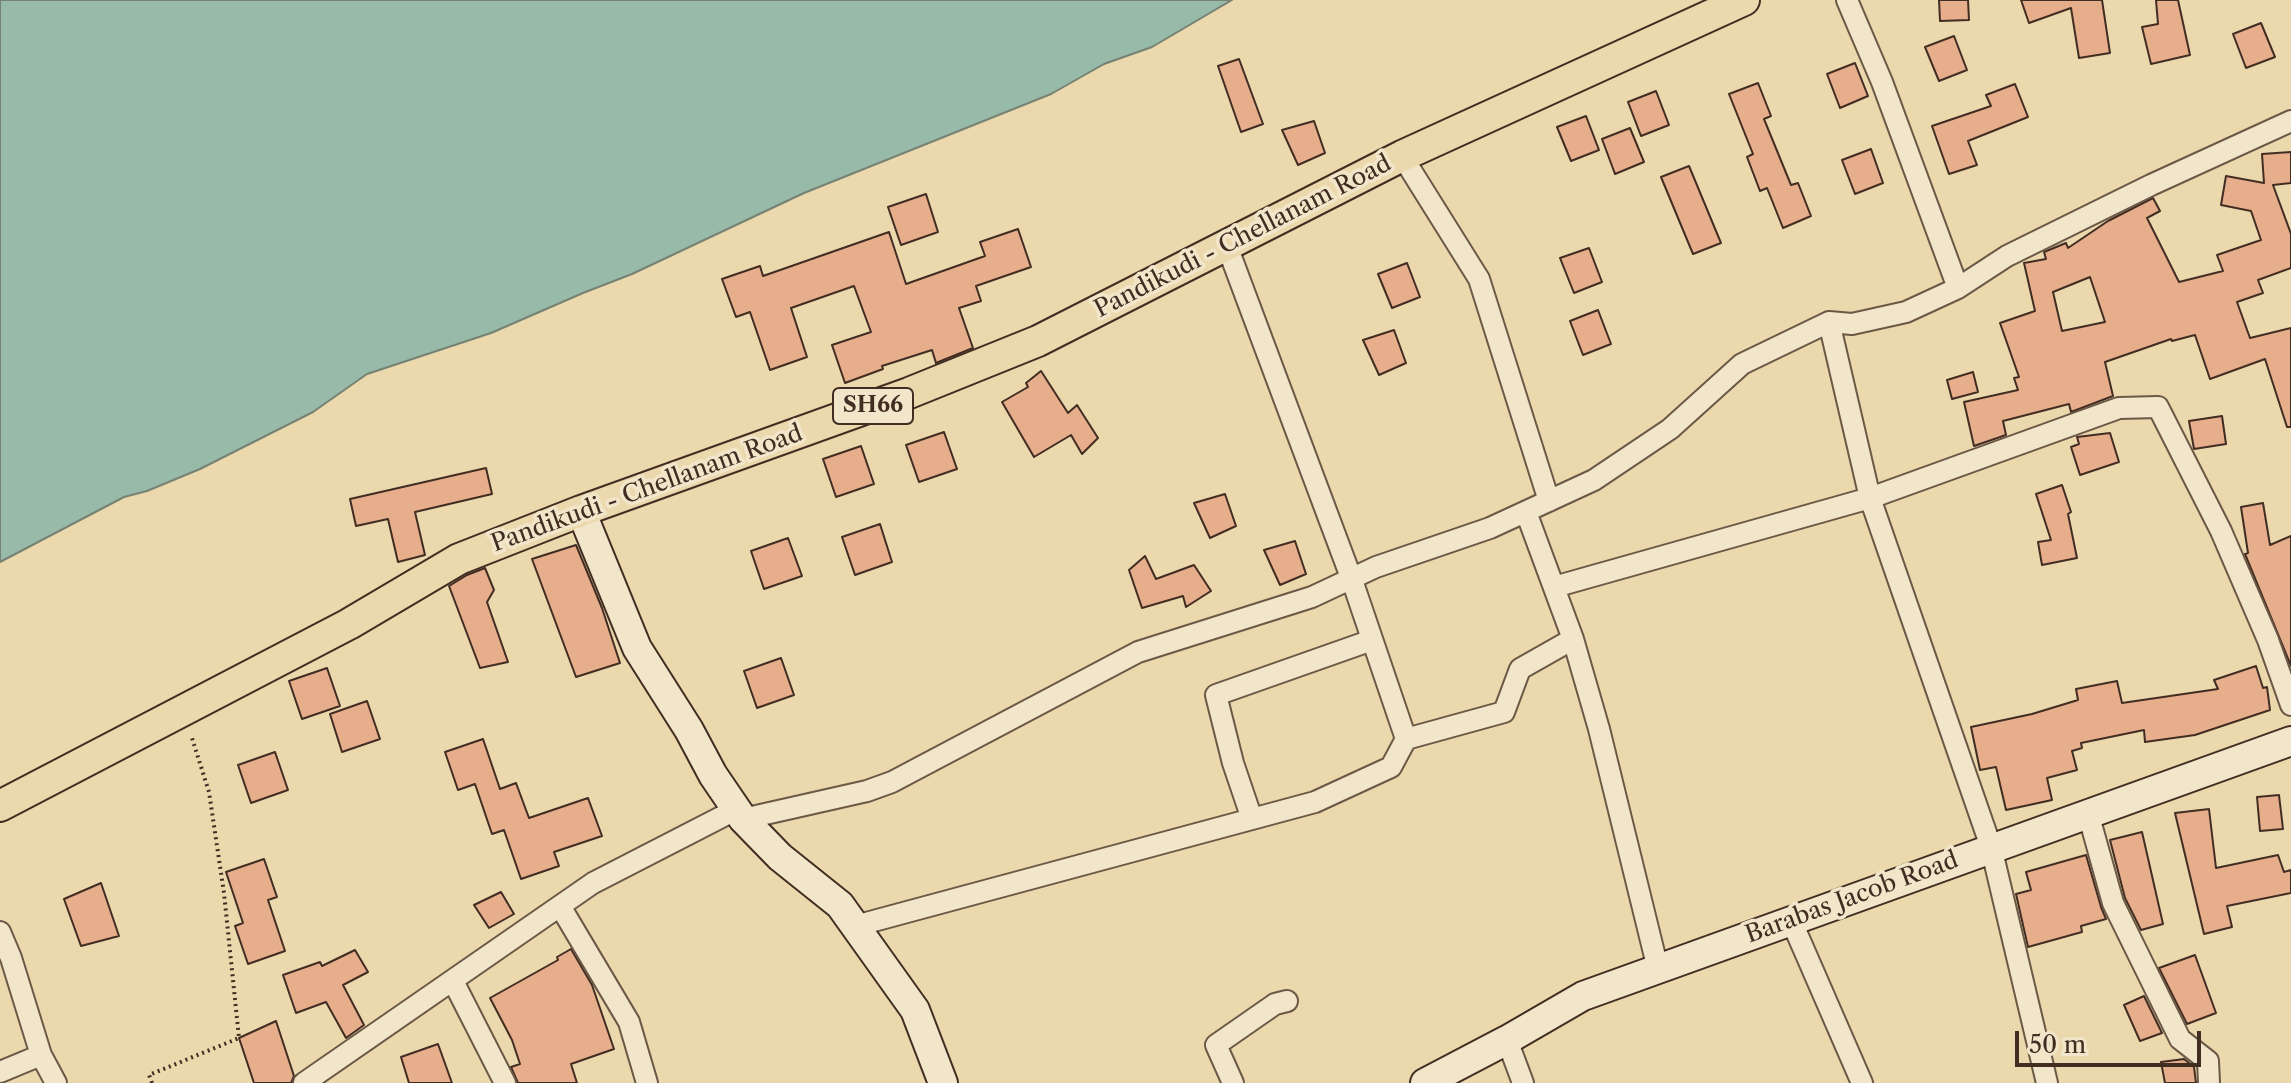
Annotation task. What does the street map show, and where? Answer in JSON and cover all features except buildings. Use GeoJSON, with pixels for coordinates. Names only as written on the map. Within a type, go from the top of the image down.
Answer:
{"type":"FeatureCollection","features":[{"type":"Feature","properties":{"kind":"main road","name":"Pandikudi - Chellanam Road"},"geometry":{"type":"LineString","coordinates":[[0,806],[349,624],[459,559],[581,511],[909,393],[1038,341],[1402,156],[1744,0]]}},
{"type":"Feature","properties":{"kind":"street"},"geometry":{"type":"LineString","coordinates":[[1847,0],[1882,82],[1958,288]]}},
{"type":"Feature","properties":{"kind":"street"},"geometry":{"type":"LineString","coordinates":[[304,1083],[593,883],[739,815],[867,791],[892,782],[1138,652],[1312,597],[1376,567],[1490,528],[1526,512],[1594,480],[1670,429],[1742,364],[1829,322],[1852,324],[1906,312],[1958,288],[2007,256],[2291,121]]}},
{"type":"Feature","properties":{"kind":"street"},"geometry":{"type":"LineString","coordinates":[[1402,156],[1479,279],[1549,501]]}},
{"type":"Feature","properties":{"kind":"street"},"geometry":{"type":"LineString","coordinates":[[1227,246],[1352,580],[1406,739]]}},
{"type":"Feature","properties":{"kind":"street"},"geometry":{"type":"LineString","coordinates":[[1829,322],[1870,498],[1991,847],[2045,1082]]}},
{"type":"Feature","properties":{"kind":"street"},"geometry":{"type":"LineString","coordinates":[[1554,587],[1870,498],[2119,408],[2158,407],[2221,531],[2268,640],[2291,705]]}},
{"type":"Feature","properties":{"kind":"street"},"geometry":{"type":"LineString","coordinates":[[581,511],[637,648],[689,730],[713,775],[739,815],[780,857],[840,905],[915,1010],[943,1083]]}},
{"type":"Feature","properties":{"kind":"street"},"geometry":{"type":"LineString","coordinates":[[1526,512],[1573,639],[1599,729],[1658,969]]}},
{"type":"Feature","properties":{"kind":"street"},"geometry":{"type":"LineString","coordinates":[[855,926],[1315,802],[1391,767],[1406,739],[1504,712],[1520,669],[1573,639]]}},
{"type":"Feature","properties":{"kind":"street"},"geometry":{"type":"LineString","coordinates":[[1252,819],[1233,763],[1216,695],[1372,640]]}},
{"type":"Feature","properties":{"kind":"street","name":"Barabas Jacob Road"},"geometry":{"type":"LineString","coordinates":[[1425,1083],[1583,996],[2291,741]]}},
{"type":"Feature","properties":{"kind":"street"},"geometry":{"type":"LineString","coordinates":[[2088,813],[2113,903],[2180,1039],[2208,1061],[2209,1083]]}},
{"type":"Feature","properties":{"kind":"street"},"geometry":{"type":"LineString","coordinates":[[560,906],[629,1022],[647,1083]]}},
{"type":"Feature","properties":{"kind":"street"},"geometry":{"type":"LineString","coordinates":[[1791,920],[1862,1083]]}},
{"type":"Feature","properties":{"kind":"street"},"geometry":{"type":"LineString","coordinates":[[0,932],[41,1055],[56,1083]]}},
{"type":"Feature","properties":{"kind":"street"},"geometry":{"type":"LineString","coordinates":[[453,981],[505,1083]]}},
{"type":"Feature","properties":{"kind":"street"},"geometry":{"type":"LineString","coordinates":[[1233,1083],[1216,1045],[1275,1004],[1287,1001]]}},
{"type":"Feature","properties":{"kind":"street"},"geometry":{"type":"LineString","coordinates":[[1507,1040],[1523,1083]]}},
{"type":"Feature","properties":{"kind":"street"},"geometry":{"type":"LineString","coordinates":[[0,1072],[41,1055]]}},
{"type":"Feature","properties":{"kind":"path"},"geometry":{"type":"LineString","coordinates":[[152,1083],[149,1075],[239,1038],[224,893],[209,792],[184,709]]}},
{"type":"Feature","properties":{"kind":"shaded area"},"geometry":{"type":"Polygon","coordinates":[[[0,0],[1232,0],[1152,47],[1104,64],[1051,94],[804,193],[632,274],[491,333],[367,374],[313,412],[200,469],[124,497],[0,562],[0,0]]]}}]}
